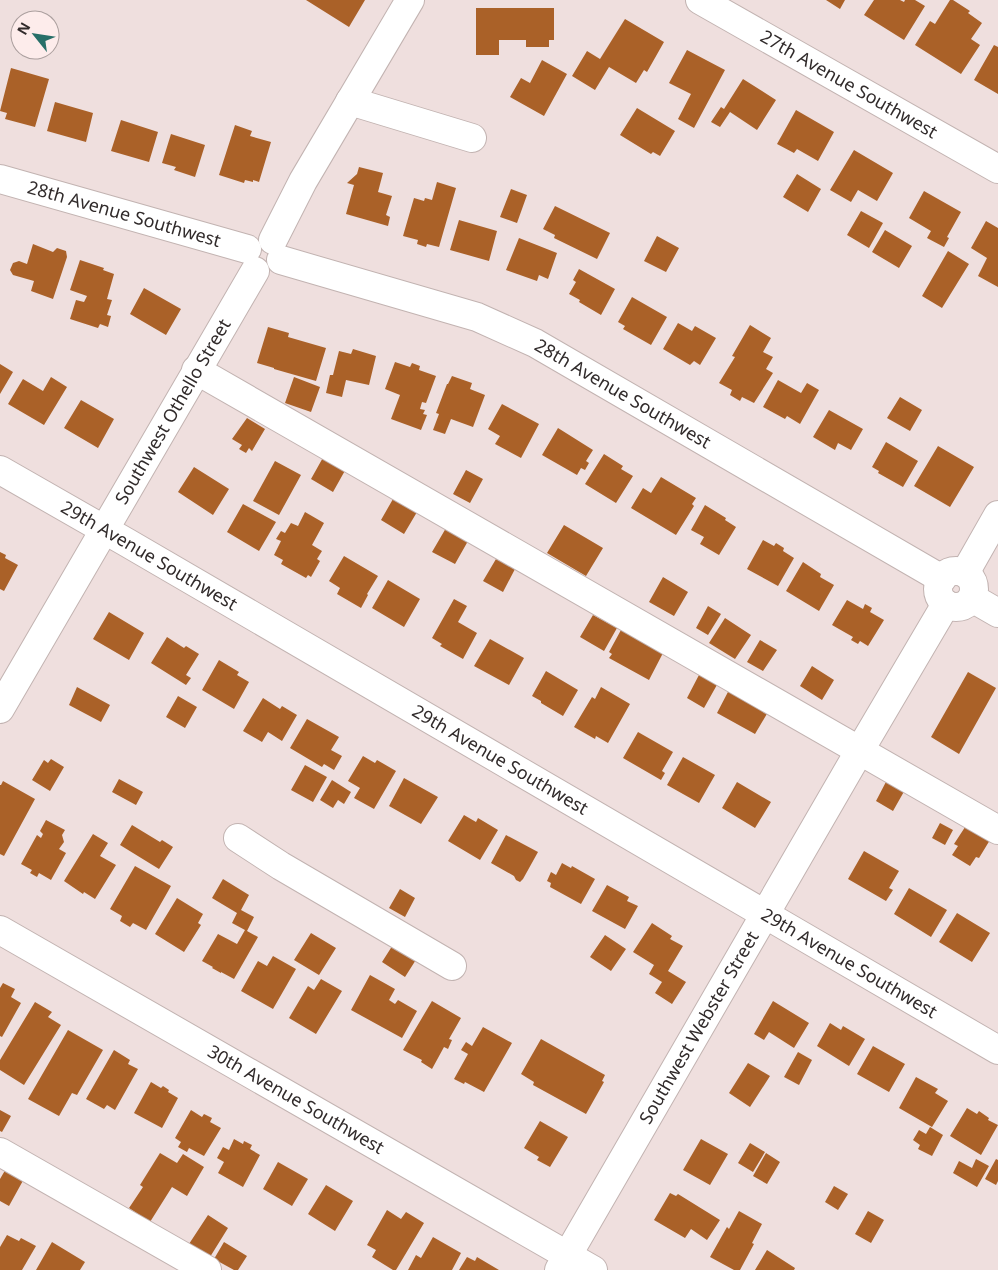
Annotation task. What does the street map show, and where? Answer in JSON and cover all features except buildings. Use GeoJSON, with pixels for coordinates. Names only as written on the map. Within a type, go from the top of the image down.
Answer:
{"type":"FeatureCollection","features":[{"type":"Feature","properties":{"kind":"street"},"geometry":{"type":"LineString","coordinates":[[251,260],[250,244],[260,238],[266,238],[277,250],[303,181],[410,0]]}},
{"type":"Feature","properties":{"kind":"street","name":"27th Avenue Southwest"},"geometry":{"type":"LineString","coordinates":[[700,0],[998,170]]}},
{"type":"Feature","properties":{"kind":"street"},"geometry":{"type":"LineString","coordinates":[[350,101],[472,138]]}},
{"type":"Feature","properties":{"kind":"street","name":"28th Avenue Southwest"},"geometry":{"type":"LineString","coordinates":[[0,179],[251,260]]}},
{"type":"Feature","properties":{"kind":"street","name":"28th Avenue Southwest"},"geometry":{"type":"LineString","coordinates":[[277,250],[477,318],[535,343],[998,613]]}},
{"type":"Feature","properties":{"kind":"street","name":"Southwest Othello Street"},"geometry":{"type":"LineString","coordinates":[[0,708],[196,370],[251,260]]}},
{"type":"Feature","properties":{"kind":"street"},"geometry":{"type":"LineString","coordinates":[[196,370],[998,830]]}},
{"type":"Feature","properties":{"kind":"street","name":"29th Avenue Southwest"},"geometry":{"type":"LineString","coordinates":[[0,470],[998,1050]]}},
{"type":"Feature","properties":{"kind":"street","name":"Southwest Webster Street"},"geometry":{"type":"LineString","coordinates":[[563,1263],[998,515]]}},
{"type":"Feature","properties":{"kind":"street"},"geometry":{"type":"LineString","coordinates":[[238,838],[281,866],[452,966]]}},
{"type":"Feature","properties":{"kind":"street","name":"30th Avenue Southwest"},"geometry":{"type":"LineString","coordinates":[[0,930],[563,1263],[593,1270]]}},
{"type":"Feature","properties":{"kind":"street"},"geometry":{"type":"LineString","coordinates":[[0,1152],[207,1270]]}}]}
